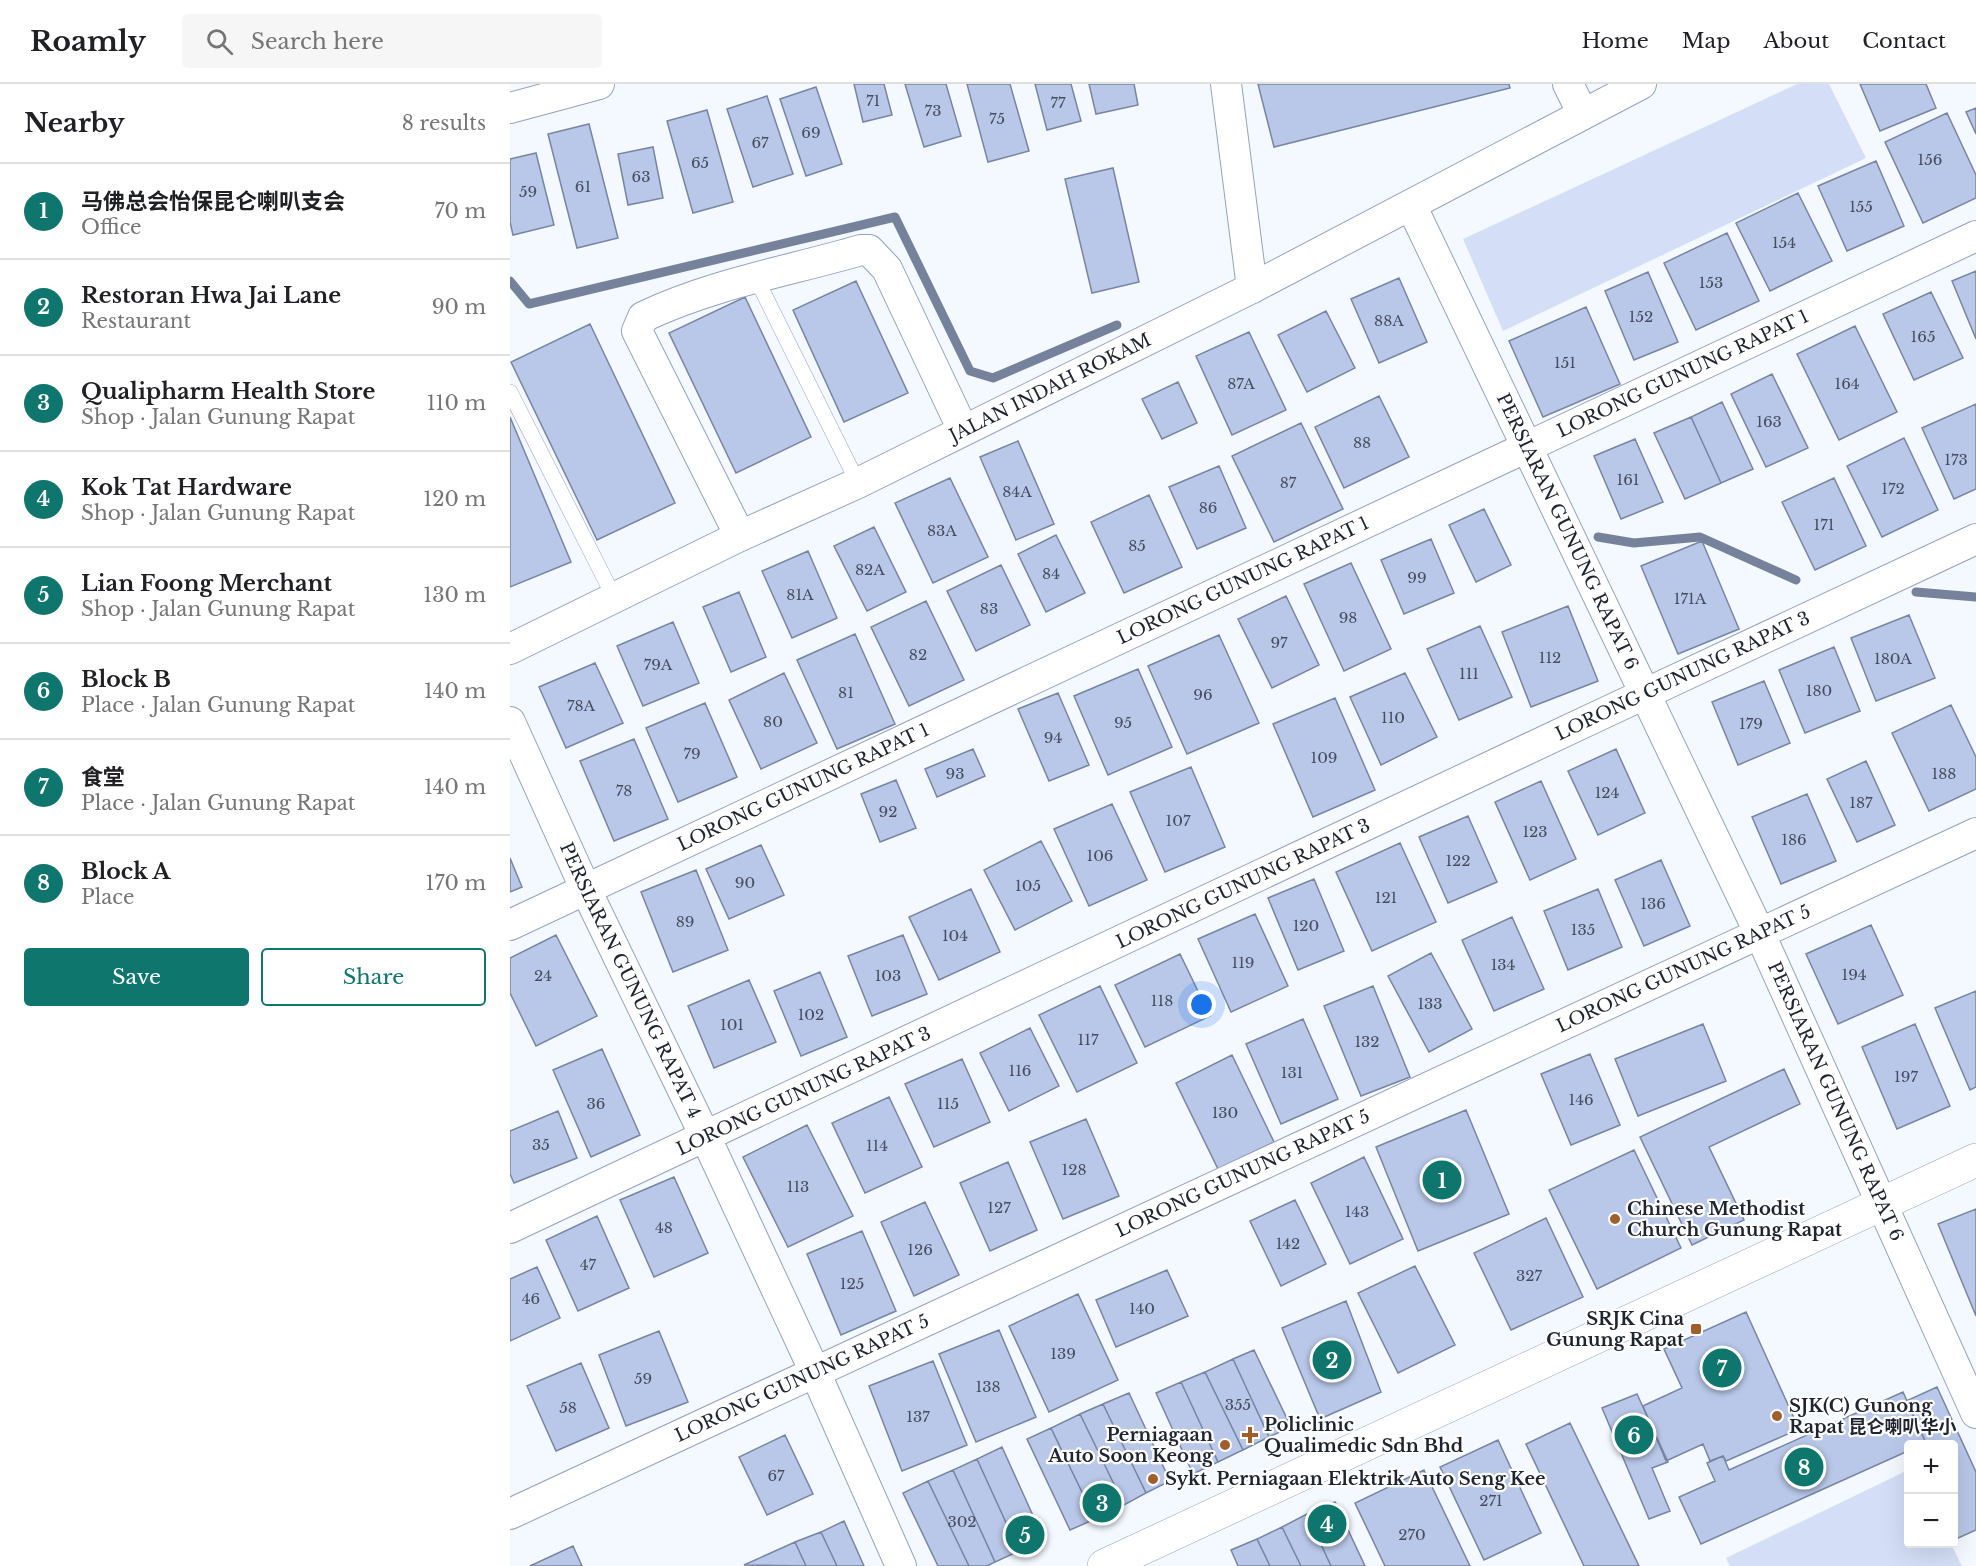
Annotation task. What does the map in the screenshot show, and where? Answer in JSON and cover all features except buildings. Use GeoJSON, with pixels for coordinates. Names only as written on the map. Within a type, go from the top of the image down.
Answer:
{"type":"FeatureCollection","features":[{"type":"Feature","properties":{"kind":"street"},"geometry":{"type":"LineString","coordinates":[[510,108],[599,84]]}},
{"type":"Feature","properties":{"kind":"street"},"geometry":{"type":"LineString","coordinates":[[1226,84],[1252,288]]}},
{"type":"Feature","properties":{"kind":"street"},"geometry":{"type":"LineString","coordinates":[[1568,84],[1583,114]]}},
{"type":"Feature","properties":{"kind":"street","name":"JALAN INDAH ROKAM"},"geometry":{"type":"LineString","coordinates":[[510,649],[740,536],[858,483],[1252,288],[1641,84]]}},
{"type":"Feature","properties":{"kind":"street","name":"PERSIARAN GUNUNG RAPAT 6"},"geometry":{"type":"LineString","coordinates":[[1411,205],[1760,934],[1976,1413]]}},
{"type":"Feature","properties":{"kind":"street","name":"LORONG GUNUNG RAPAT 1"},"geometry":{"type":"LineString","coordinates":[[510,925],[1976,236]]}},
{"type":"Feature","properties":{"kind":"street"},"geometry":{"type":"LineString","coordinates":[[740,536],[637,331],[643,317],[668,305],[756,278],[861,250],[869,250],[887,269],[963,430]]}},
{"type":"Feature","properties":{"kind":"street","name":"LORONG GUNUNG RAPAT 3"},"geometry":{"type":"LineString","coordinates":[[510,1228],[706,1138],[1644,692],[1976,539]]}},
{"type":"Feature","properties":{"kind":"street","name":"PERSIARAN GUNUNG RAPAT 4"},"geometry":{"type":"LineString","coordinates":[[510,722],[586,890],[706,1138],[815,1372],[901,1566]]}},
{"type":"Feature","properties":{"kind":"street","name":"LORONG GUNUNG RAPAT 5"},"geometry":{"type":"LineString","coordinates":[[510,1514],[1976,833]]}},
{"type":"Feature","properties":{"kind":"street"},"geometry":{"type":"LineString","coordinates":[[1104,1566],[1976,1160]]}},
{"type":"Feature","properties":{"kind":"lane"},"geometry":{"type":"LineString","coordinates":[[756,278],[858,483]]}},
{"type":"Feature","properties":{"kind":"lane"},"geometry":{"type":"LineString","coordinates":[[510,392],[614,597]]}},
{"type":"Feature","properties":{"kind":"shaded area"},"geometry":{"type":"Polygon","coordinates":[[[1797,84],[1829,84],[1866,158],[1503,331],[1463,239],[1797,84]]]}},
{"type":"Feature","properties":{"kind":"shaded area"},"geometry":{"type":"Polygon","coordinates":[[[1904,1472],[1904,1548],[1953,1548],[1962,1566],[1730,1566],[1726,1558],[1904,1472]]]}},
{"type":"Feature","properties":{"kind":"waterway"},"geometry":{"type":"LineString","coordinates":[[510,281],[529,304],[895,217],[970,371],[993,378],[1117,325]]}},
{"type":"Feature","properties":{"kind":"waterway"},"geometry":{"type":"LineString","coordinates":[[1598,537],[1634,543],[1700,537],[1796,580]]}},
{"type":"Feature","properties":{"kind":"waterway"},"geometry":{"type":"LineString","coordinates":[[1916,592],[1976,597]]}},
{"type":"Feature","properties":{"kind":"place","name":"马佛总会怡保昆仑喇叭支会"},"geometry":{"type":"Point","coordinates":[1442,1180]}},
{"type":"Feature","properties":{"kind":"place","name":"Chinese Methodist Church Gunung Rapat"},"geometry":{"type":"Point","coordinates":[1615,1219]}},
{"type":"Feature","properties":{"kind":"place","name":"SRJK Cina Gunung Rapat"},"geometry":{"type":"Point","coordinates":[1696,1329]}},
{"type":"Feature","properties":{"kind":"place","name":"Restoran Hwa Jai Lane"},"geometry":{"type":"Point","coordinates":[1332,1360]}},
{"type":"Feature","properties":{"kind":"place","name":"食堂"},"geometry":{"type":"Point","coordinates":[1722,1368]}},
{"type":"Feature","properties":{"kind":"place","name":"SJK(C) Gunong Rapat 昆仑喇叭华小"},"geometry":{"type":"Point","coordinates":[1777,1416]}},
{"type":"Feature","properties":{"kind":"place","name":"Policlinic Qualimedic Sdn Bhd"},"geometry":{"type":"Point","coordinates":[1250,1435]}},
{"type":"Feature","properties":{"kind":"place","name":"Block B"},"geometry":{"type":"Point","coordinates":[1634,1435]}},
{"type":"Feature","properties":{"kind":"place","name":"Perniagaan Auto Soon Keong"},"geometry":{"type":"Point","coordinates":[1225,1445]}},
{"type":"Feature","properties":{"kind":"place","name":"Block A"},"geometry":{"type":"Point","coordinates":[1804,1467]}},
{"type":"Feature","properties":{"kind":"place","name":"Sykt. Perniagaan Elektrik Auto Seng Kee"},"geometry":{"type":"Point","coordinates":[1153,1479]}},
{"type":"Feature","properties":{"kind":"place","name":"Qualipharm Health Store"},"geometry":{"type":"Point","coordinates":[1102,1503]}},
{"type":"Feature","properties":{"kind":"place","name":"Kok Tat Hardware"},"geometry":{"type":"Point","coordinates":[1327,1524]}},
{"type":"Feature","properties":{"kind":"place","name":"Lian Foong Merchant"},"geometry":{"type":"Point","coordinates":[1025,1535]}}]}
